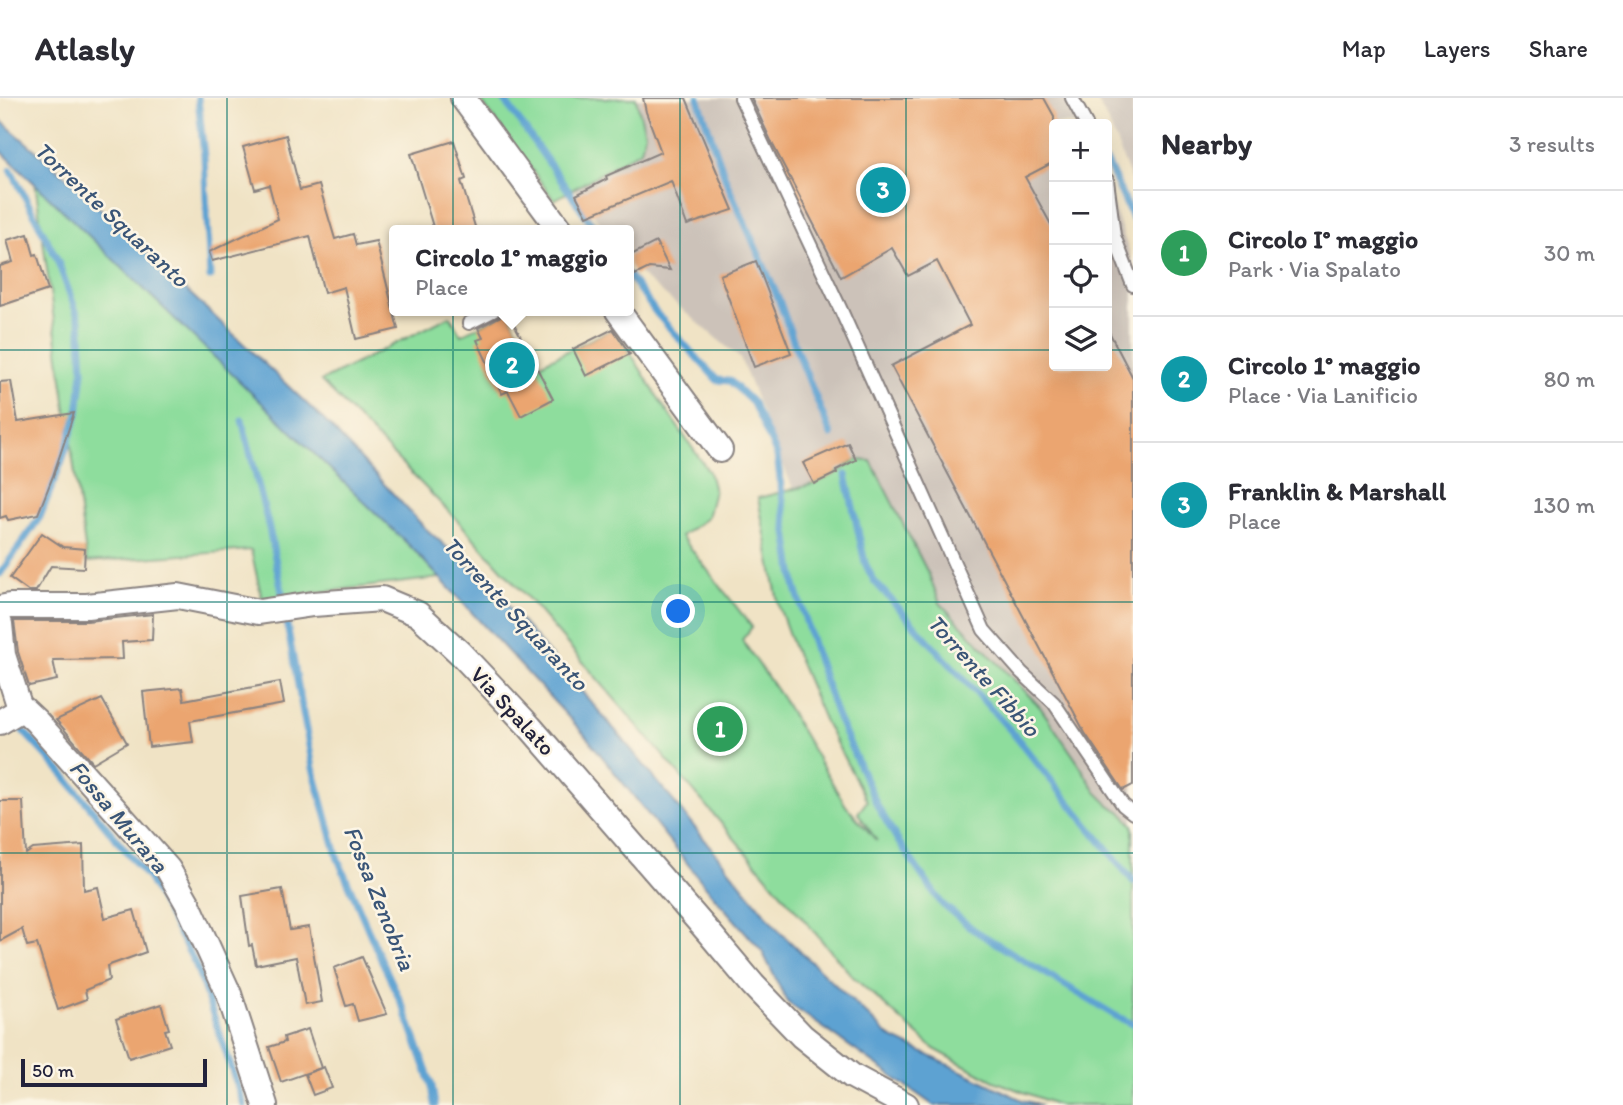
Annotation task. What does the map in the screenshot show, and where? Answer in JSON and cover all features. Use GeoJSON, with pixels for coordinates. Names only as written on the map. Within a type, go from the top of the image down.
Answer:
{"type":"FeatureCollection","features":[{"type":"Feature","properties":{"kind":"street"},"geometry":{"type":"LineString","coordinates":[[463,98],[556,225]]}},
{"type":"Feature","properties":{"kind":"street"},"geometry":{"type":"LineString","coordinates":[[622,316],[720,450]]}},
{"type":"Feature","properties":{"kind":"street","name":"Via Spalato"},"geometry":{"type":"LineString","coordinates":[[0,608],[87,606],[177,596],[259,612],[313,604],[382,599],[418,614],[460,653],[530,727],[753,985],[802,1036],[852,1076],[906,1105]]}},
{"type":"Feature","properties":{"kind":"street"},"geometry":{"type":"LineString","coordinates":[[0,624],[3,655],[19,705],[167,869],[188,904],[229,994],[265,1105]]}},
{"type":"Feature","properties":{"kind":"street"},"geometry":{"type":"LineString","coordinates":[[0,722],[15,713],[19,705]]}},
{"type":"Feature","properties":{"kind":"lane"},"geometry":{"type":"LineString","coordinates":[[741,98],[846,321],[984,630],[1021,672],[1054,703],[1122,805],[1133,813]]}},
{"type":"Feature","properties":{"kind":"lane"},"geometry":{"type":"LineString","coordinates":[[1072,98],[1083,119]]}},
{"type":"Feature","properties":{"kind":"lane"},"geometry":{"type":"LineString","coordinates":[[1107,182],[1114,236],[1133,285]]}},
{"type":"Feature","properties":{"kind":"lane"},"geometry":{"type":"LineString","coordinates":[[469,323],[483,316]]}},
{"type":"Feature","properties":{"kind":"shaded area"},"geometry":{"type":"Polygon","coordinates":[[[635,98],[1067,98],[1076,119],[1049,119],[1049,371],[1112,371],[1112,202],[1133,263],[1133,868],[796,496],[740,358],[634,266],[634,225],[602,225],[564,176],[642,116],[635,98]]]}},
{"type":"Feature","properties":{"kind":"shaded area"},"geometry":{"type":"Polygon","coordinates":[[[1096,98],[1133,98],[1133,185],[1112,131],[1112,119],[1106,119],[1096,98]]]}},
{"type":"Feature","properties":{"kind":"green space"},"geometry":{"type":"Polygon","coordinates":[[[479,98],[636,98],[645,133],[641,150],[554,200],[479,98]]]}},
{"type":"Feature","properties":{"kind":"green space"},"geometry":{"type":"Polygon","coordinates":[[[35,182],[440,578],[262,599],[251,550],[87,562],[35,182]]]}},
{"type":"Feature","properties":{"kind":"green space"},"geometry":{"type":"Polygon","coordinates":[[[450,316],[461,335],[500,316],[510,316],[536,366],[615,328],[662,404],[709,472],[714,491],[707,518],[681,536],[752,627],[742,640],[782,698],[846,806],[877,841],[858,813],[867,801],[825,722],[779,607],[758,498],[814,484],[856,460],[871,461],[929,575],[940,603],[1040,707],[1096,792],[1133,825],[1133,1105],[1058,1105],[994,1081],[934,1049],[853,977],[534,605],[460,523],[321,381],[450,316]]]}},
{"type":"Feature","properties":{"kind":"water"},"geometry":{"type":"Polygon","coordinates":[[[0,120],[70,180],[325,421],[425,528],[491,586],[621,737],[780,932],[890,1037],[1022,1100],[1042,1105],[933,1105],[787,1002],[762,951],[711,893],[584,734],[413,549],[0,150],[0,120]]]}},
{"type":"Feature","properties":{"kind":"building"},"geometry":{"type":"Polygon","coordinates":[[[643,98],[686,98],[733,210],[687,225],[671,181],[587,216],[576,195],[607,179],[606,176],[661,152],[643,98]]]}},
{"type":"Feature","properties":{"kind":"building"},"geometry":{"type":"Polygon","coordinates":[[[751,98],[1044,98],[1054,116],[1054,119],[1049,119],[1049,165],[1025,177],[1049,221],[1049,371],[1112,371],[1112,338],[1133,378],[1133,785],[1123,790],[1085,733],[891,366],[970,325],[937,261],[908,276],[892,248],[841,277],[751,98]]]}},
{"type":"Feature","properties":{"kind":"building"},"geometry":{"type":"Polygon","coordinates":[[[286,135],[300,190],[319,185],[335,239],[353,234],[356,245],[376,241],[389,293],[389,316],[395,316],[398,329],[356,339],[344,287],[324,293],[310,236],[212,261],[209,252],[278,219],[269,185],[255,189],[243,147],[286,135]]]}},
{"type":"Feature","properties":{"kind":"building"},"geometry":{"type":"Polygon","coordinates":[[[454,141],[466,179],[461,181],[474,225],[432,225],[411,154],[454,141]]]}},
{"type":"Feature","properties":{"kind":"building"},"geometry":{"type":"Polygon","coordinates":[[[28,234],[48,290],[0,306],[0,266],[13,262],[7,240],[28,234]]]}},
{"type":"Feature","properties":{"kind":"building"},"geometry":{"type":"Polygon","coordinates":[[[656,242],[670,270],[649,268],[635,275],[634,253],[656,242]]]}},
{"type":"Feature","properties":{"kind":"building"},"geometry":{"type":"Polygon","coordinates":[[[756,261],[791,353],[754,367],[720,275],[756,261]]]}},
{"type":"Feature","properties":{"kind":"building"},"geometry":{"type":"Polygon","coordinates":[[[500,316],[510,316],[553,399],[521,416],[508,391],[502,394],[477,340],[483,338],[478,328],[500,316]]]}},
{"type":"Feature","properties":{"kind":"building"},"geometry":{"type":"Polygon","coordinates":[[[613,329],[630,354],[586,376],[573,349],[613,329]]]}},
{"type":"Feature","properties":{"kind":"building"},"geometry":{"type":"Polygon","coordinates":[[[11,381],[18,422],[74,413],[38,514],[8,520],[6,516],[0,518],[0,382],[11,381]]]}},
{"type":"Feature","properties":{"kind":"building"},"geometry":{"type":"Polygon","coordinates":[[[848,443],[856,460],[814,484],[803,463],[848,443]]]}},
{"type":"Feature","properties":{"kind":"building"},"geometry":{"type":"Polygon","coordinates":[[[42,533],[63,547],[85,549],[84,568],[51,566],[36,591],[28,591],[10,578],[42,533]]]}},
{"type":"Feature","properties":{"kind":"building"},"geometry":{"type":"Polygon","coordinates":[[[153,614],[152,640],[122,642],[123,659],[53,660],[57,680],[29,686],[18,652],[14,621],[87,621],[153,614]]]}},
{"type":"Feature","properties":{"kind":"building"},"geometry":{"type":"Polygon","coordinates":[[[280,682],[284,704],[190,721],[193,742],[149,747],[143,692],[182,688],[184,700],[280,682]]]}},
{"type":"Feature","properties":{"kind":"building"},"geometry":{"type":"Polygon","coordinates":[[[102,699],[127,743],[93,763],[56,720],[102,699]]]}},
{"type":"Feature","properties":{"kind":"building"},"geometry":{"type":"Polygon","coordinates":[[[0,801],[23,801],[26,854],[33,849],[83,845],[84,890],[98,887],[105,918],[134,910],[146,952],[107,966],[109,980],[85,990],[87,999],[58,1010],[37,944],[27,946],[22,929],[0,941],[0,801]]]}},
{"type":"Feature","properties":{"kind":"building"},"geometry":{"type":"Polygon","coordinates":[[[282,889],[290,930],[309,927],[322,1002],[305,1005],[296,957],[256,965],[252,945],[249,946],[242,896],[282,889]]]}},
{"type":"Feature","properties":{"kind":"building"},"geometry":{"type":"Polygon","coordinates":[[[362,957],[387,1014],[358,1021],[353,1004],[346,1006],[334,968],[362,957]]]}},
{"type":"Feature","properties":{"kind":"building"},"geometry":{"type":"Polygon","coordinates":[[[161,1004],[169,1029],[165,1030],[170,1045],[129,1058],[116,1019],[161,1004]]]}},
{"type":"Feature","properties":{"kind":"building"},"geometry":{"type":"Polygon","coordinates":[[[308,1029],[321,1068],[281,1082],[269,1047],[285,1042],[284,1037],[308,1029]]]}},
{"type":"Feature","properties":{"kind":"building"},"geometry":{"type":"Polygon","coordinates":[[[324,1067],[332,1088],[313,1095],[305,1074],[324,1067]]]}},
{"type":"Feature","properties":{"kind":"waterway","name":"Fossa Zenobria"},"geometry":{"type":"LineString","coordinates":[[198,98],[210,277]]}},
{"type":"Feature","properties":{"kind":"waterway"},"geometry":{"type":"LineString","coordinates":[[503,98],[592,225]]}},
{"type":"Feature","properties":{"kind":"waterway","name":"Torrente Fibbio"},"geometry":{"type":"LineString","coordinates":[[698,98],[727,183],[779,300],[831,435]]}},
{"type":"Feature","properties":{"kind":"waterway","name":"Fossa Murara"},"geometry":{"type":"LineString","coordinates":[[0,574],[40,517],[78,413],[83,371],[80,322],[57,259],[11,170]]}},
{"type":"Feature","properties":{"kind":"waterway"},"geometry":{"type":"LineString","coordinates":[[1112,173],[1133,219]]}},
{"type":"Feature","properties":{"kind":"waterway"},"geometry":{"type":"LineString","coordinates":[[634,283],[657,314],[717,380],[730,381],[753,403],[777,455],[795,585],[818,661],[837,716],[878,807],[898,841],[942,904],[974,930],[1133,1024]]}},
{"type":"Feature","properties":{"kind":"waterway","name":"Fossa Zenobria"},"geometry":{"type":"LineString","coordinates":[[242,420],[282,592]]}},
{"type":"Feature","properties":{"kind":"waterway","name":"Torrente Fibbio"},"geometry":{"type":"LineString","coordinates":[[846,475],[865,563],[874,581],[1012,732],[1133,881]]}},
{"type":"Feature","properties":{"kind":"waterway","name":"Fossa Zenobria"},"geometry":{"type":"LineString","coordinates":[[286,619],[313,768],[338,859],[405,1011],[432,1086],[435,1105]]}},
{"type":"Feature","properties":{"kind":"waterway","name":"Fossa Murara"},"geometry":{"type":"LineString","coordinates":[[13,720],[63,774],[149,879],[196,965],[244,1105]]}},
{"type":"Feature","properties":{"kind":"place","name":"Franklin & Marshall"},"geometry":{"type":"Point","coordinates":[883,190]}},
{"type":"Feature","properties":{"kind":"place","name":"Circolo 1° maggio"},"geometry":{"type":"Point","coordinates":[512,365]}},
{"type":"Feature","properties":{"kind":"place","name":"Circolo I° maggio"},"geometry":{"type":"Point","coordinates":[720,729]}},
{"type":"Feature","properties":{"kind":"water label","name":"Torrente Squaranto"},"geometry":{"type":"Point","coordinates":[112,214]}},
{"type":"Feature","properties":{"kind":"water label","name":"Torrente Squaranto"},"geometry":{"type":"Point","coordinates":[516,613]}}]}
